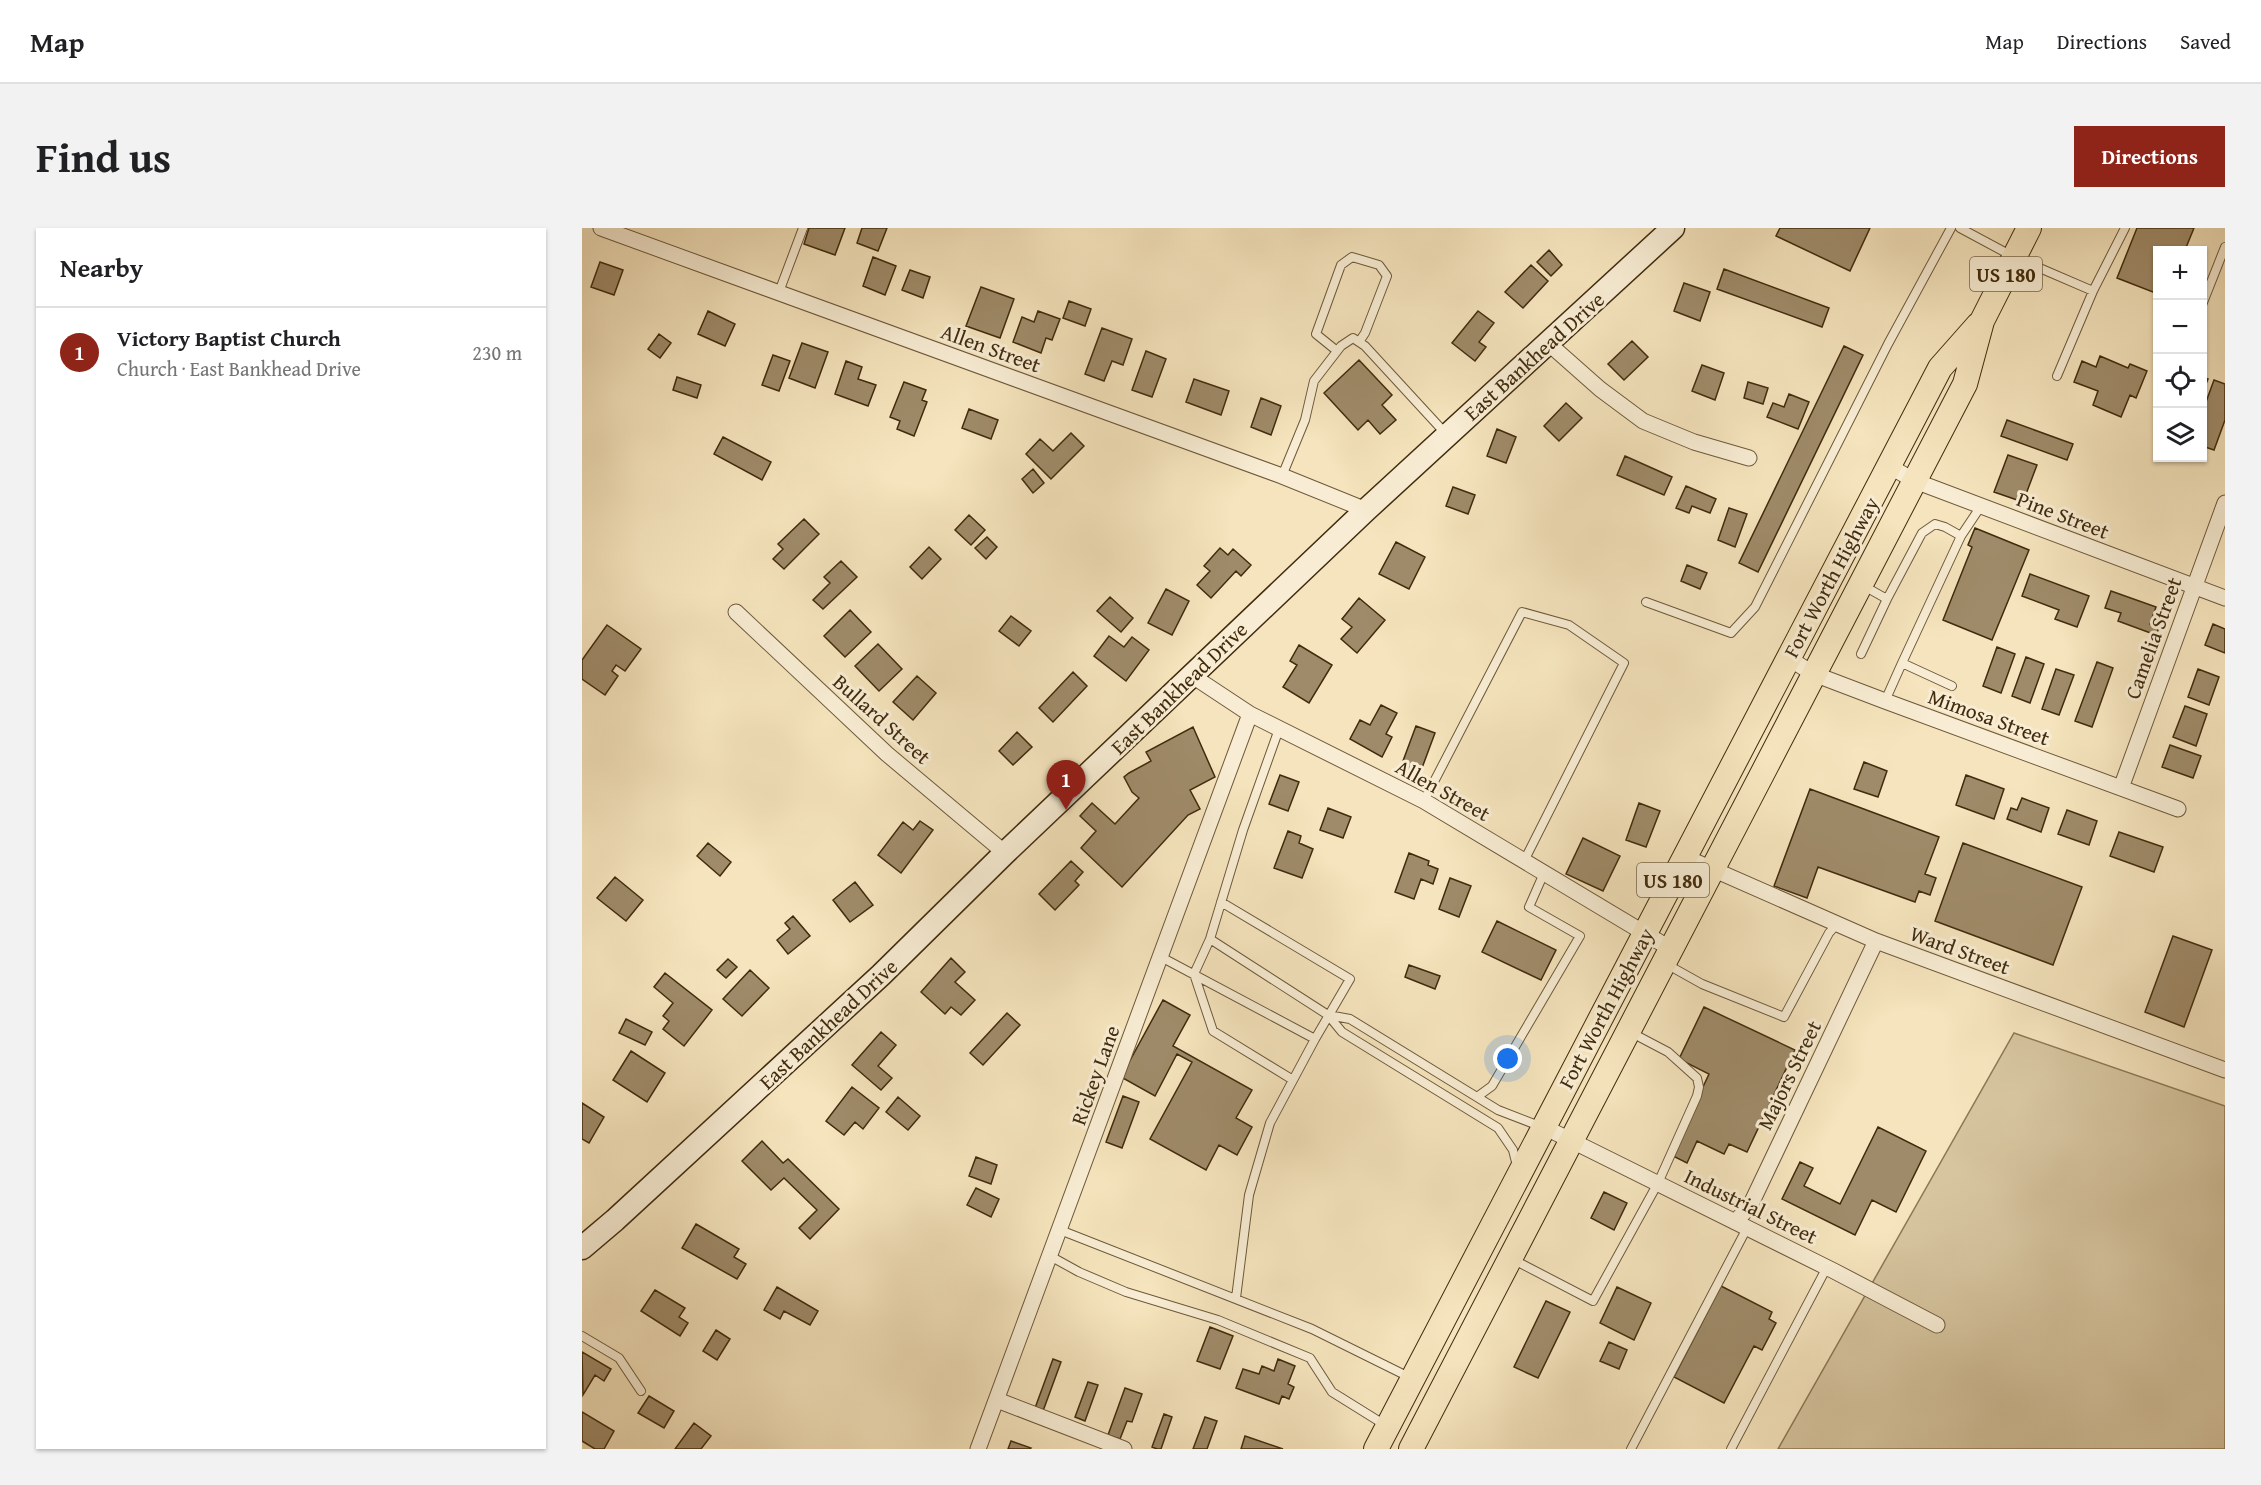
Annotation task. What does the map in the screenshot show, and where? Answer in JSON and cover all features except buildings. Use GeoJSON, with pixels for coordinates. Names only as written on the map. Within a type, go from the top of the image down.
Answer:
{"type":"FeatureCollection","features":[{"type":"Feature","properties":{"kind":"main road","name":"Fort Worth Highway"},"geometry":{"type":"LineString","coordinates":[[1411,1449],[1965,384],[1982,321],[2029,228]]}},
{"type":"Feature","properties":{"kind":"main road","name":"Fort Worth Highway"},"geometry":{"type":"LineString","coordinates":[[1385,1442],[1413,1379],[1519,1173],[1940,368],[1982,321]]}},
{"type":"Feature","properties":{"kind":"street","name":"Allen Street"},"geometry":{"type":"LineString","coordinates":[[602,228],[1282,476],[1366,510]]}},
{"type":"Feature","properties":{"kind":"street","name":"East Bankhead Drive"},"geometry":{"type":"LineString","coordinates":[[582,1248],[881,975],[1191,675],[1366,510],[1673,228]]}},
{"type":"Feature","properties":{"kind":"street"},"geometry":{"type":"LineString","coordinates":[[1548,343],[1600,389],[1644,421],[1694,442],[1749,458]]}},
{"type":"Feature","properties":{"kind":"street","name":"Pine Street"},"geometry":{"type":"LineString","coordinates":[[1889,466],[1915,481],[2225,598]]}},
{"type":"Feature","properties":{"kind":"street","name":"Camelia Street"},"geometry":{"type":"LineString","coordinates":[[2121,788],[2225,503]]}},
{"type":"Feature","properties":{"kind":"street","name":"Bullard Street"},"geometry":{"type":"LineString","coordinates":[[736,612],[887,754],[1005,853]]}},
{"type":"Feature","properties":{"kind":"street","name":"Mimosa Street"},"geometry":{"type":"LineString","coordinates":[[1788,658],[1814,674],[2178,809]]}},
{"type":"Feature","properties":{"kind":"street","name":"Allen Street"},"geometry":{"type":"LineString","coordinates":[[1191,675],[1250,714],[1424,801],[1644,935],[1667,956]]}},
{"type":"Feature","properties":{"kind":"street","name":"Rickey Lane"},"geometry":{"type":"LineString","coordinates":[[978,1449],[1250,714]]}},
{"type":"Feature","properties":{"kind":"street","name":"Ward Street"},"geometry":{"type":"LineString","coordinates":[[1684,858],[1876,941],[2225,1070]]}},
{"type":"Feature","properties":{"kind":"street","name":"Majors Street"},"geometry":{"type":"LineString","coordinates":[[1741,1225],[1876,941]]}},
{"type":"Feature","properties":{"kind":"street","name":"Industrial Street"},"geometry":{"type":"LineString","coordinates":[[1544,1127],[1572,1139],[1937,1325]]}},
{"type":"Feature","properties":{"kind":"street"},"geometry":{"type":"LineString","coordinates":[[997,1400],[1124,1449]]}},
{"type":"Feature","properties":{"kind":"lane"},"geometry":{"type":"LineString","coordinates":[[778,292],[803,228]]}},
{"type":"Feature","properties":{"kind":"lane"},"geometry":{"type":"LineString","coordinates":[[1646,602],[1731,633],[1755,607],[1888,344],[1951,228]]}},
{"type":"Feature","properties":{"kind":"lane"},"geometry":{"type":"LineString","coordinates":[[1960,228],[2014,257],[2093,291]]}},
{"type":"Feature","properties":{"kind":"lane"},"geometry":{"type":"LineString","coordinates":[[2058,376],[2093,291],[2125,228]]}},
{"type":"Feature","properties":{"kind":"lane"},"geometry":{"type":"LineString","coordinates":[[2204,300],[2225,247]]}},
{"type":"Feature","properties":{"kind":"lane"},"geometry":{"type":"LineString","coordinates":[[1337,351],[1316,334],[1341,265],[1352,257],[1379,265],[1387,276],[1365,333],[1359,342]]}},
{"type":"Feature","properties":{"kind":"lane"},"geometry":{"type":"LineString","coordinates":[[1282,476],[1305,420],[1314,381],[1341,345],[1353,338],[1365,345],[1447,435]]}},
{"type":"Feature","properties":{"kind":"lane"},"geometry":{"type":"LineString","coordinates":[[1885,701],[1961,536],[1981,506]]}},
{"type":"Feature","properties":{"kind":"lane"},"geometry":{"type":"LineString","coordinates":[[1861,654],[1922,533],[1935,525],[1945,527],[1961,536]]}},
{"type":"Feature","properties":{"kind":"lane"},"geometry":{"type":"LineString","coordinates":[[1861,585],[1887,599]]}},
{"type":"Feature","properties":{"kind":"lane"},"geometry":{"type":"LineString","coordinates":[[1424,801],[1522,612],[1569,625],[1624,663],[1524,861]]}},
{"type":"Feature","properties":{"kind":"lane"},"geometry":{"type":"LineString","coordinates":[[1902,663],[1952,686]]}},
{"type":"Feature","properties":{"kind":"lane"},"geometry":{"type":"LineString","coordinates":[[1279,729],[1243,830],[1210,939],[1194,974],[1213,1031],[1293,1080]]}},
{"type":"Feature","properties":{"kind":"lane"},"geometry":{"type":"LineString","coordinates":[[1477,1097],[1492,1086],[1580,936],[1529,908],[1544,873]]}},
{"type":"Feature","properties":{"kind":"lane"},"geometry":{"type":"LineString","coordinates":[[1221,902],[1350,978],[1270,1123],[1249,1195],[1236,1298]]}},
{"type":"Feature","properties":{"kind":"lane"},"geometry":{"type":"LineString","coordinates":[[1667,956],[1702,984],[1784,1017],[1829,933],[1837,924]]}},
{"type":"Feature","properties":{"kind":"lane"},"geometry":{"type":"LineString","coordinates":[[1210,939],[1328,1015],[1342,1032],[1498,1128],[1513,1150],[1519,1173]]}},
{"type":"Feature","properties":{"kind":"lane"},"geometry":{"type":"LineString","coordinates":[[1161,957],[1315,1039]]}},
{"type":"Feature","properties":{"kind":"lane"},"geometry":{"type":"LineString","coordinates":[[1328,1015],[1350,1019],[1498,1110],[1544,1127]]}},
{"type":"Feature","properties":{"kind":"lane"},"geometry":{"type":"LineString","coordinates":[[1510,1258],[1593,1301],[1658,1183],[1696,1096],[1699,1082],[1668,1052],[1628,1031]]}},
{"type":"Feature","properties":{"kind":"lane"},"geometry":{"type":"LineString","coordinates":[[1631,1449],[1741,1225]]}},
{"type":"Feature","properties":{"kind":"lane"},"geometry":{"type":"LineString","coordinates":[[1060,1230],[1312,1329],[1413,1379]]}},
{"type":"Feature","properties":{"kind":"lane"},"geometry":{"type":"LineString","coordinates":[[1050,1256],[1079,1272],[1126,1292],[1218,1320],[1310,1358],[1332,1392],[1385,1442]]}},
{"type":"Feature","properties":{"kind":"lane"},"geometry":{"type":"LineString","coordinates":[[1731,1449],[1827,1268]]}},
{"type":"Feature","properties":{"kind":"lane"},"geometry":{"type":"LineString","coordinates":[[582,1336],[619,1358],[641,1391]]}},
{"type":"Feature","properties":{"kind":"shaded area"},"geometry":{"type":"Polygon","coordinates":[[[2014,1033],[2225,1106],[2225,1449],[1778,1449],[2014,1033]]]}},
{"type":"Feature","properties":{"kind":"place","name":"Victory Baptist Church"},"geometry":{"type":"Point","coordinates":[1066,810]}}]}
